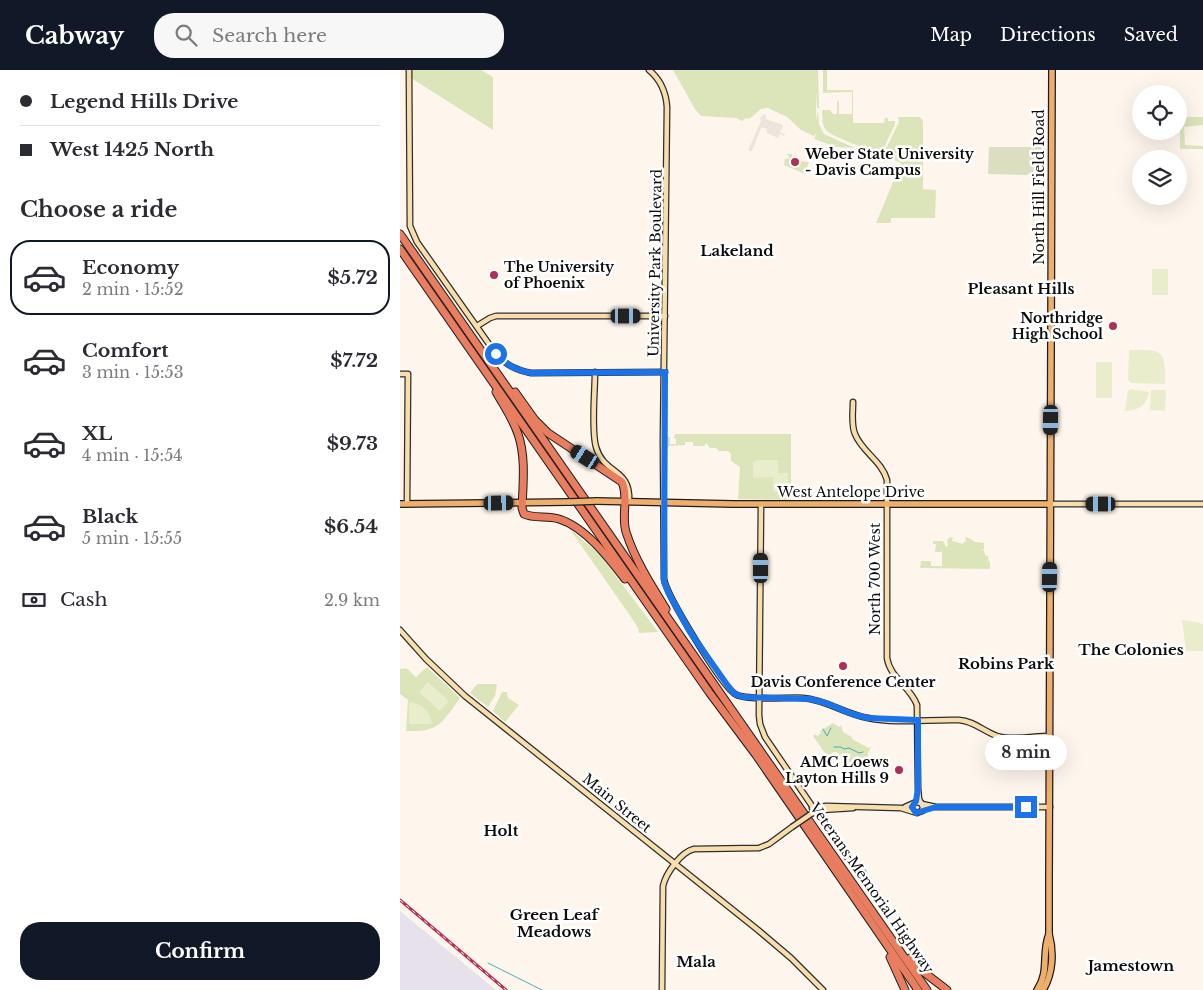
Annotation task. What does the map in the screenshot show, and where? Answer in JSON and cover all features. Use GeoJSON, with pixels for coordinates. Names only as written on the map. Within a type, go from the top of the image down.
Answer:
{"type":"FeatureCollection","features":[{"type":"Feature","properties":{"kind":"highway","name":"Veterans Memorial Highway"},"geometry":{"type":"LineString","coordinates":[[400,234],[927,990]]}},
{"type":"Feature","properties":{"kind":"highway","name":"Veterans Memorial Highway"},"geometry":{"type":"LineString","coordinates":[[400,249],[709,692],[756,755],[918,990]]}},
{"type":"Feature","properties":{"kind":"highway"},"geometry":{"type":"LineString","coordinates":[[448,305],[455,310],[538,424],[552,436],[620,479],[627,501],[628,537],[635,555],[677,626],[682,638]]}},
{"type":"Feature","properties":{"kind":"highway"},"geometry":{"type":"LineString","coordinates":[[472,351],[510,416],[518,434],[522,457],[523,511],[525,515],[550,516],[562,520],[573,526],[601,550],[703,687],[709,692]]}},
{"type":"Feature","properties":{"kind":"highway"},"geometry":{"type":"LineString","coordinates":[[884,927],[913,961],[948,990]]}},
{"type":"Feature","properties":{"kind":"highway"},"geometry":{"type":"LineString","coordinates":[[878,934],[905,990]]}},
{"type":"Feature","properties":{"kind":"main road","name":"North Hill Field Road"},"geometry":{"type":"LineString","coordinates":[[1049,934],[1052,70]]}},
{"type":"Feature","properties":{"kind":"main road","name":"West Antelope Drive"},"geometry":{"type":"LineString","coordinates":[[400,504],[627,501],[761,504],[1050,504]]}},
{"type":"Feature","properties":{"kind":"main road"},"geometry":{"type":"LineString","coordinates":[[1041,989],[1046,966],[1046,941],[1049,934]]}},
{"type":"Feature","properties":{"kind":"main road"},"geometry":{"type":"LineString","coordinates":[[1041,989],[1049,977],[1051,966],[1051,941],[1049,934]]}},
{"type":"Feature","properties":{"kind":"main road"},"geometry":{"type":"LineString","coordinates":[[1041,989],[1049,967],[1049,957],[1046,954]]}},
{"type":"Feature","properties":{"kind":"street"},"geometry":{"type":"LineString","coordinates":[[408,70],[409,218],[412,234],[503,361],[516,369],[531,373],[665,372]]}},
{"type":"Feature","properties":{"kind":"street","name":"University Park Boulevard"},"geometry":{"type":"LineString","coordinates":[[648,70],[660,82],[664,90],[667,107],[665,586],[693,636],[728,686],[735,694],[743,697],[760,698]]}},
{"type":"Feature","properties":{"kind":"street"},"geometry":{"type":"LineString","coordinates":[[477,326],[496,316],[665,316]]}},
{"type":"Feature","properties":{"kind":"street"},"geometry":{"type":"LineString","coordinates":[[595,372],[596,447],[606,464],[626,481],[629,491],[627,501]]}},
{"type":"Feature","properties":{"kind":"street"},"geometry":{"type":"LineString","coordinates":[[400,374],[408,374],[407,504]]}},
{"type":"Feature","properties":{"kind":"street","name":"North 700 West"},"geometry":{"type":"LineString","coordinates":[[853,402],[853,425],[857,438],[882,468],[887,480],[887,659],[893,673],[914,699],[918,709],[918,788]]}},
{"type":"Feature","properties":{"kind":"street"},"geometry":{"type":"LineString","coordinates":[[761,504],[760,724],[765,737],[812,808],[853,866],[863,872]]}},
{"type":"Feature","properties":{"kind":"street","name":"West Antelope Drive"},"geometry":{"type":"LineString","coordinates":[[1050,504],[1203,504]]}},
{"type":"Feature","properties":{"kind":"street","name":"Main Street"},"geometry":{"type":"LineString","coordinates":[[400,630],[426,659],[465,696],[775,944],[823,990]]}},
{"type":"Feature","properties":{"kind":"street"},"geometry":{"type":"LineString","coordinates":[[760,698],[810,699],[868,718],[964,721],[1001,737],[1050,736]]}},
{"type":"Feature","properties":{"kind":"street"},"geometry":{"type":"LineString","coordinates":[[914,812],[912,807],[918,788]]}},
{"type":"Feature","properties":{"kind":"street"},"geometry":{"type":"LineString","coordinates":[[918,788],[922,811]]}},
{"type":"Feature","properties":{"kind":"street"},"geometry":{"type":"LineString","coordinates":[[901,808],[914,803],[936,807],[1050,807]]}},
{"type":"Feature","properties":{"kind":"street"},"geometry":{"type":"LineString","coordinates":[[812,808],[826,806],[862,808]]}},
{"type":"Feature","properties":{"kind":"street"},"geometry":{"type":"LineString","coordinates":[[662,990],[662,892],[666,878],[685,854],[692,850],[752,849],[762,847],[811,814],[821,810],[901,808],[918,813],[936,807]]}},
{"type":"Feature","properties":{"kind":"shaded area"},"geometry":{"type":"Polygon","coordinates":[[[764,114],[766,119],[783,125],[780,132],[785,134],[784,136],[780,134],[778,138],[767,133],[766,128],[761,128],[752,151],[749,151],[761,121],[760,118],[764,114]]]}},
{"type":"Feature","properties":{"kind":"shaded area"},"geometry":{"type":"Polygon","coordinates":[[[400,911],[496,990],[400,990],[400,911]]]}},
{"type":"Feature","properties":{"kind":"green space"},"geometry":{"type":"Polygon","coordinates":[[[411,70],[481,70],[493,77],[493,130],[411,78],[411,70]]]}},
{"type":"Feature","properties":{"kind":"green space"},"geometry":{"type":"Polygon","coordinates":[[[673,70],[818,70],[819,108],[817,108],[816,91],[816,120],[818,110],[819,124],[824,134],[855,148],[836,147],[814,139],[817,132],[814,136],[801,130],[787,117],[768,108],[761,109],[749,119],[746,118],[742,121],[736,118],[701,116],[673,70]]]}},
{"type":"Feature","properties":{"kind":"green space"},"geometry":{"type":"Polygon","coordinates":[[[823,70],[827,70],[827,90],[853,90],[853,123],[884,123],[885,118],[888,118],[888,121],[895,121],[881,154],[843,140],[824,128],[822,110],[830,110],[833,114],[837,114],[837,102],[839,100],[839,114],[852,114],[852,92],[823,93],[823,70]]]}},
{"type":"Feature","properties":{"kind":"green space"},"geometry":{"type":"Polygon","coordinates":[[[898,117],[920,117],[923,121],[923,189],[936,190],[935,218],[891,218],[891,223],[876,223],[901,163],[883,155],[899,122],[898,117]]]}},
{"type":"Feature","properties":{"kind":"green space"},"geometry":{"type":"Polygon","coordinates":[[[1187,117],[1203,117],[1203,125],[1187,127],[1187,117]]]}},
{"type":"Feature","properties":{"kind":"green space"},"geometry":{"type":"Polygon","coordinates":[[[1180,140],[1185,140],[1185,145],[1203,146],[1203,149],[1180,149],[1180,140]]]}},
{"type":"Feature","properties":{"kind":"green space"},"geometry":{"type":"Polygon","coordinates":[[[989,147],[1046,147],[1046,164],[1027,175],[988,174],[989,147]]]}},
{"type":"Feature","properties":{"kind":"green space"},"geometry":{"type":"Polygon","coordinates":[[[787,154],[792,154],[796,161],[809,162],[805,174],[784,165],[785,159],[790,158],[787,154]]]}},
{"type":"Feature","properties":{"kind":"green space"},"geometry":{"type":"Polygon","coordinates":[[[1152,269],[1168,269],[1168,295],[1152,295],[1152,269]]]}},
{"type":"Feature","properties":{"kind":"green space"},"geometry":{"type":"Polygon","coordinates":[[[1129,350],[1149,350],[1160,354],[1163,357],[1165,384],[1131,383],[1128,380],[1129,350]]]}},
{"type":"Feature","properties":{"kind":"green space"},"geometry":{"type":"Polygon","coordinates":[[[1096,362],[1112,362],[1112,398],[1096,398],[1096,362]]]}},
{"type":"Feature","properties":{"kind":"green space"},"geometry":{"type":"Polygon","coordinates":[[[1130,389],[1149,392],[1144,404],[1134,410],[1125,411],[1128,391],[1130,389]]]}},
{"type":"Feature","properties":{"kind":"green space"},"geometry":{"type":"Polygon","coordinates":[[[1151,390],[1166,390],[1165,411],[1150,410],[1151,390]]]}},
{"type":"Feature","properties":{"kind":"green space"},"geometry":{"type":"Polygon","coordinates":[[[675,434],[791,434],[791,500],[738,499],[740,467],[731,461],[731,454],[728,451],[710,448],[707,444],[705,446],[693,446],[693,442],[685,442],[685,445],[669,446],[667,448],[667,437],[670,437],[670,444],[676,444],[675,434]]]}},
{"type":"Feature","properties":{"kind":"green space"},"geometry":{"type":"Polygon","coordinates":[[[756,460],[778,460],[778,473],[788,473],[788,491],[773,492],[773,477],[753,478],[753,463],[756,460]]]}},
{"type":"Feature","properties":{"kind":"green space"},"geometry":{"type":"Polygon","coordinates":[[[569,528],[601,556],[658,632],[639,633],[631,617],[569,528]]]}},
{"type":"Feature","properties":{"kind":"green space"},"geometry":{"type":"Polygon","coordinates":[[[950,537],[953,538],[952,541],[963,544],[965,541],[969,542],[965,540],[966,537],[975,542],[984,543],[984,549],[981,549],[989,557],[990,569],[920,568],[921,561],[931,561],[931,566],[942,566],[942,550],[941,552],[935,552],[936,544],[933,544],[933,541],[943,541],[946,547],[948,546],[947,540],[950,537]]]}},
{"type":"Feature","properties":{"kind":"green space"},"geometry":{"type":"Polygon","coordinates":[[[1182,620],[1203,624],[1203,651],[1186,651],[1182,620]]]}},
{"type":"Feature","properties":{"kind":"green space"},"geometry":{"type":"Polygon","coordinates":[[[427,667],[460,698],[439,725],[426,730],[406,731],[408,700],[400,694],[400,669],[406,668],[416,677],[427,667]]]}},
{"type":"Feature","properties":{"kind":"green space"},"geometry":{"type":"Polygon","coordinates":[[[428,682],[449,701],[440,711],[419,692],[428,682]]]}},
{"type":"Feature","properties":{"kind":"green space"},"geometry":{"type":"Polygon","coordinates":[[[477,684],[497,684],[495,696],[488,707],[470,693],[477,684]]]}},
{"type":"Feature","properties":{"kind":"green space"},"geometry":{"type":"Polygon","coordinates":[[[502,692],[507,692],[508,698],[519,705],[505,722],[493,711],[502,692]]]}},
{"type":"Feature","properties":{"kind":"green space"},"geometry":{"type":"Polygon","coordinates":[[[409,702],[425,708],[432,724],[409,723],[409,702]]]}},
{"type":"Feature","properties":{"kind":"green space"},"geometry":{"type":"Polygon","coordinates":[[[833,723],[839,727],[841,725],[843,732],[852,737],[852,739],[869,748],[871,747],[868,753],[868,762],[843,762],[837,752],[827,756],[813,736],[815,734],[817,736],[821,733],[820,731],[833,723]]]}},
{"type":"Feature","properties":{"kind":"waterway"},"geometry":{"type":"LineString","coordinates":[[823,729],[827,736],[831,728]]}},
{"type":"Feature","properties":{"kind":"waterway"},"geometry":{"type":"LineString","coordinates":[[834,747],[849,748],[859,753],[863,752]]}},
{"type":"Feature","properties":{"kind":"waterway"},"geometry":{"type":"LineString","coordinates":[[488,963],[542,990]]}},
{"type":"Feature","properties":{"kind":"railway"},"geometry":{"type":"LineString","coordinates":[[400,900],[506,990]]}},
{"type":"Feature","properties":{"kind":"place","name":"Weber State University - Davis Campus"},"geometry":{"type":"Point","coordinates":[795,162]}},
{"type":"Feature","properties":{"kind":"place","name":"The University of Phoenix"},"geometry":{"type":"Point","coordinates":[494,275]}},
{"type":"Feature","properties":{"kind":"place","name":"Northridge High School"},"geometry":{"type":"Point","coordinates":[1113,326]}},
{"type":"Feature","properties":{"kind":"place","name":"Davis Conference Center"},"geometry":{"type":"Point","coordinates":[843,666]}},
{"type":"Feature","properties":{"kind":"place","name":"AMC Loews Layton Hills 9"},"geometry":{"type":"Point","coordinates":[899,770]}},
{"type":"Feature","properties":{"kind":"district","name":"Lakeland"},"geometry":{"type":"Point","coordinates":[737,251]}},
{"type":"Feature","properties":{"kind":"district","name":"Pleasant Hills"},"geometry":{"type":"Point","coordinates":[1021,289]}},
{"type":"Feature","properties":{"kind":"district","name":"The Colonies"},"geometry":{"type":"Point","coordinates":[1131,650]}},
{"type":"Feature","properties":{"kind":"district","name":"Robins Park"},"geometry":{"type":"Point","coordinates":[1006,664]}},
{"type":"Feature","properties":{"kind":"district","name":"Holt"},"geometry":{"type":"Point","coordinates":[501,831]}},
{"type":"Feature","properties":{"kind":"district","name":"Green Leaf Meadows"},"geometry":{"type":"Point","coordinates":[554,924]}},
{"type":"Feature","properties":{"kind":"district","name":"Mala"},"geometry":{"type":"Point","coordinates":[696,962]}},
{"type":"Feature","properties":{"kind":"district","name":"Jamestown"},"geometry":{"type":"Point","coordinates":[1131,966]}},
{"type":"Feature","properties":{"kind":"route"},"geometry":{"type":"LineString","coordinates":[[496,354],[508,365],[531,373],[665,372],[663,496],[665,584],[690,632],[733,692],[745,698],[818,700],[852,714],[875,720],[918,720],[918,788],[916,801],[912,807],[916,813],[936,807],[1026,807]]}}]}
